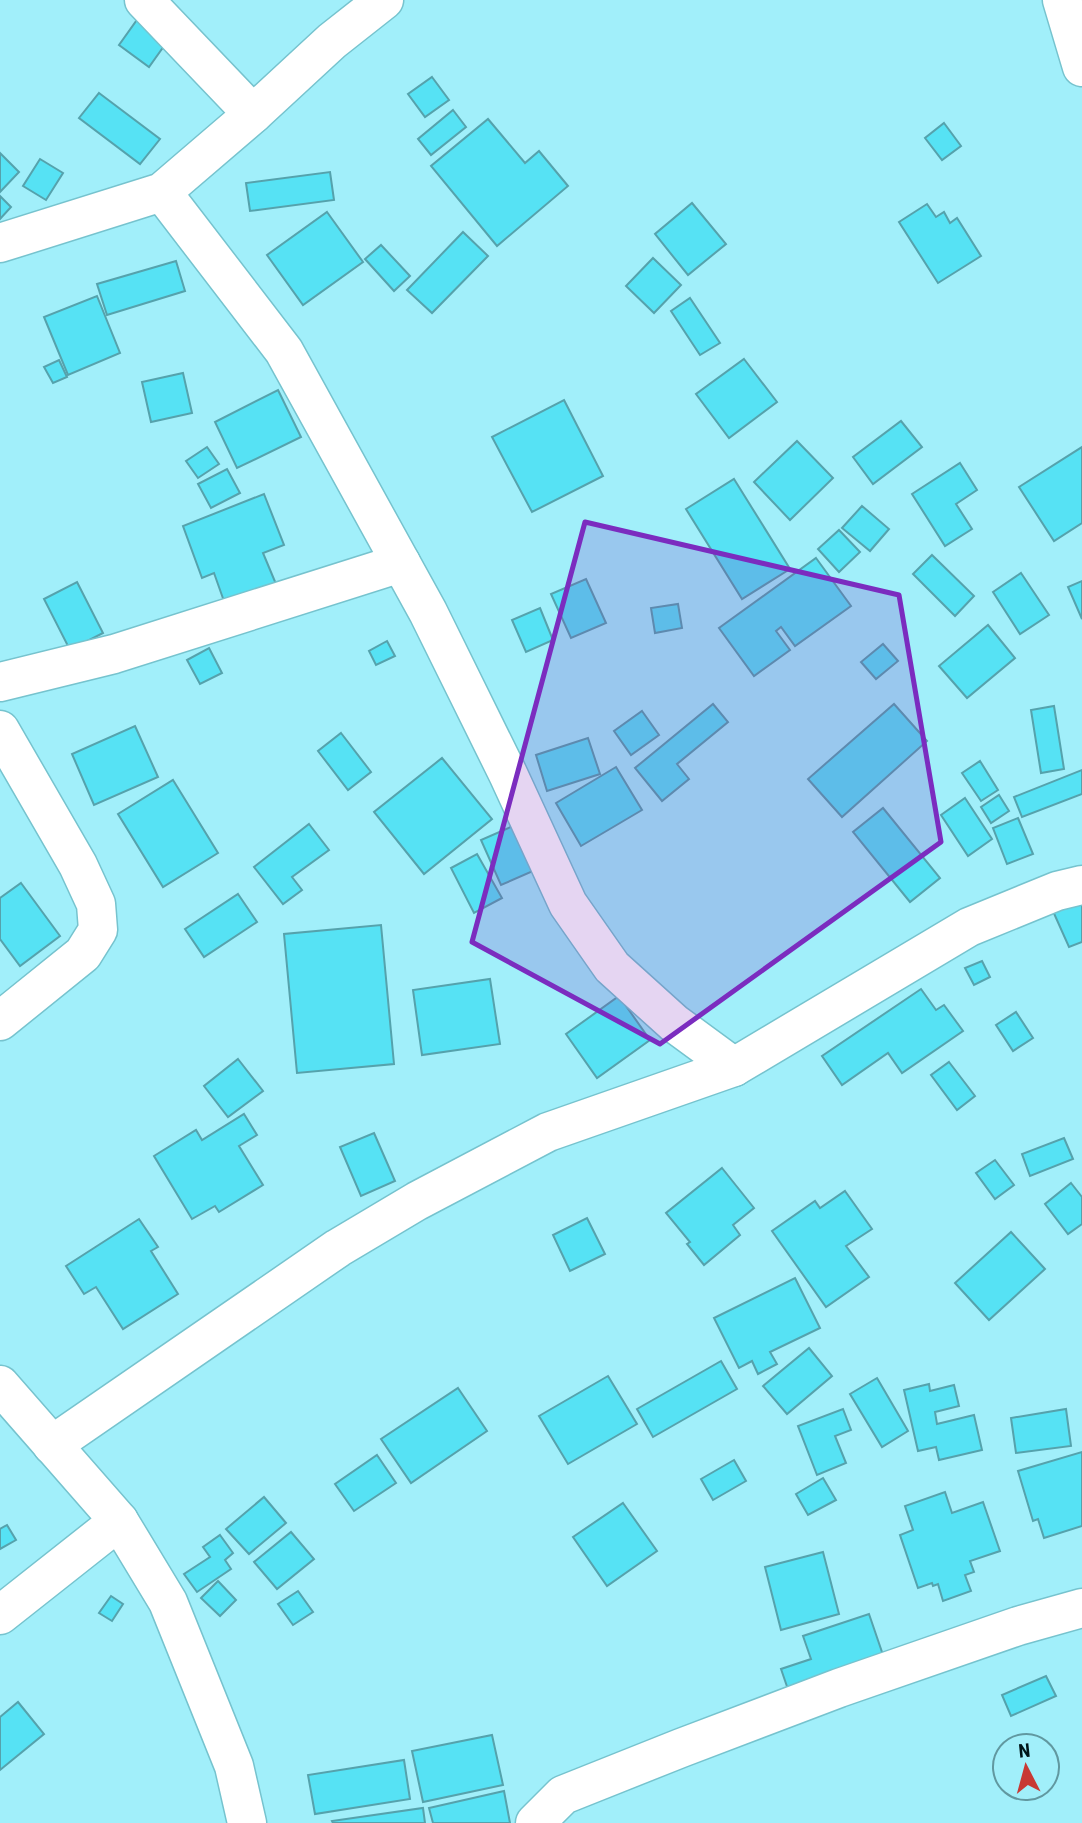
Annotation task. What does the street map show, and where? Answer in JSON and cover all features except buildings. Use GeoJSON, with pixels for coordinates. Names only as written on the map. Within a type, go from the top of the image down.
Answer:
{"type":"FeatureCollection","features":[{"type":"Feature","properties":{"kind":"street"},"geometry":{"type":"LineString","coordinates":[[144,0],[253,114]]}},
{"type":"Feature","properties":{"kind":"street"},"geometry":{"type":"LineString","coordinates":[[0,243],[162,192],[253,114],[331,41],[384,0]]}},
{"type":"Feature","properties":{"kind":"street"},"geometry":{"type":"LineString","coordinates":[[1062,0],[1079,46]]}},
{"type":"Feature","properties":{"kind":"street"},"geometry":{"type":"LineString","coordinates":[[162,192],[284,351],[401,563],[508,774],[568,904],[612,967],[674,1023],[734,1067]]}},
{"type":"Feature","properties":{"kind":"street"},"geometry":{"type":"LineString","coordinates":[[0,682],[114,654],[401,563]]}},
{"type":"Feature","properties":{"kind":"street"},"geometry":{"type":"LineString","coordinates":[[0,730],[78,865],[96,904],[98,930],[83,954],[0,1021]]}},
{"type":"Feature","properties":{"kind":"street"},"geometry":{"type":"LineString","coordinates":[[52,1445],[338,1248],[417,1201],[548,1132],[734,1067],[969,926],[1057,891],[1082,885]]}},
{"type":"Feature","properties":{"kind":"street"},"geometry":{"type":"LineString","coordinates":[[0,1385],[119,1521],[168,1602],[233,1766],[247,1823]]}},
{"type":"Feature","properties":{"kind":"street"},"geometry":{"type":"LineString","coordinates":[[0,1615],[119,1521]]}},
{"type":"Feature","properties":{"kind":"street"},"geometry":{"type":"LineString","coordinates":[[550,1816],[563,1796],[839,1688],[1018,1626],[1082,1608]]}},
{"type":"Feature","properties":{"kind":"highlighted area"},"geometry":{"type":"Polygon","coordinates":[[[585,522],[899,595],[941,842],[660,1044],[472,942],[585,522]]]}}]}
